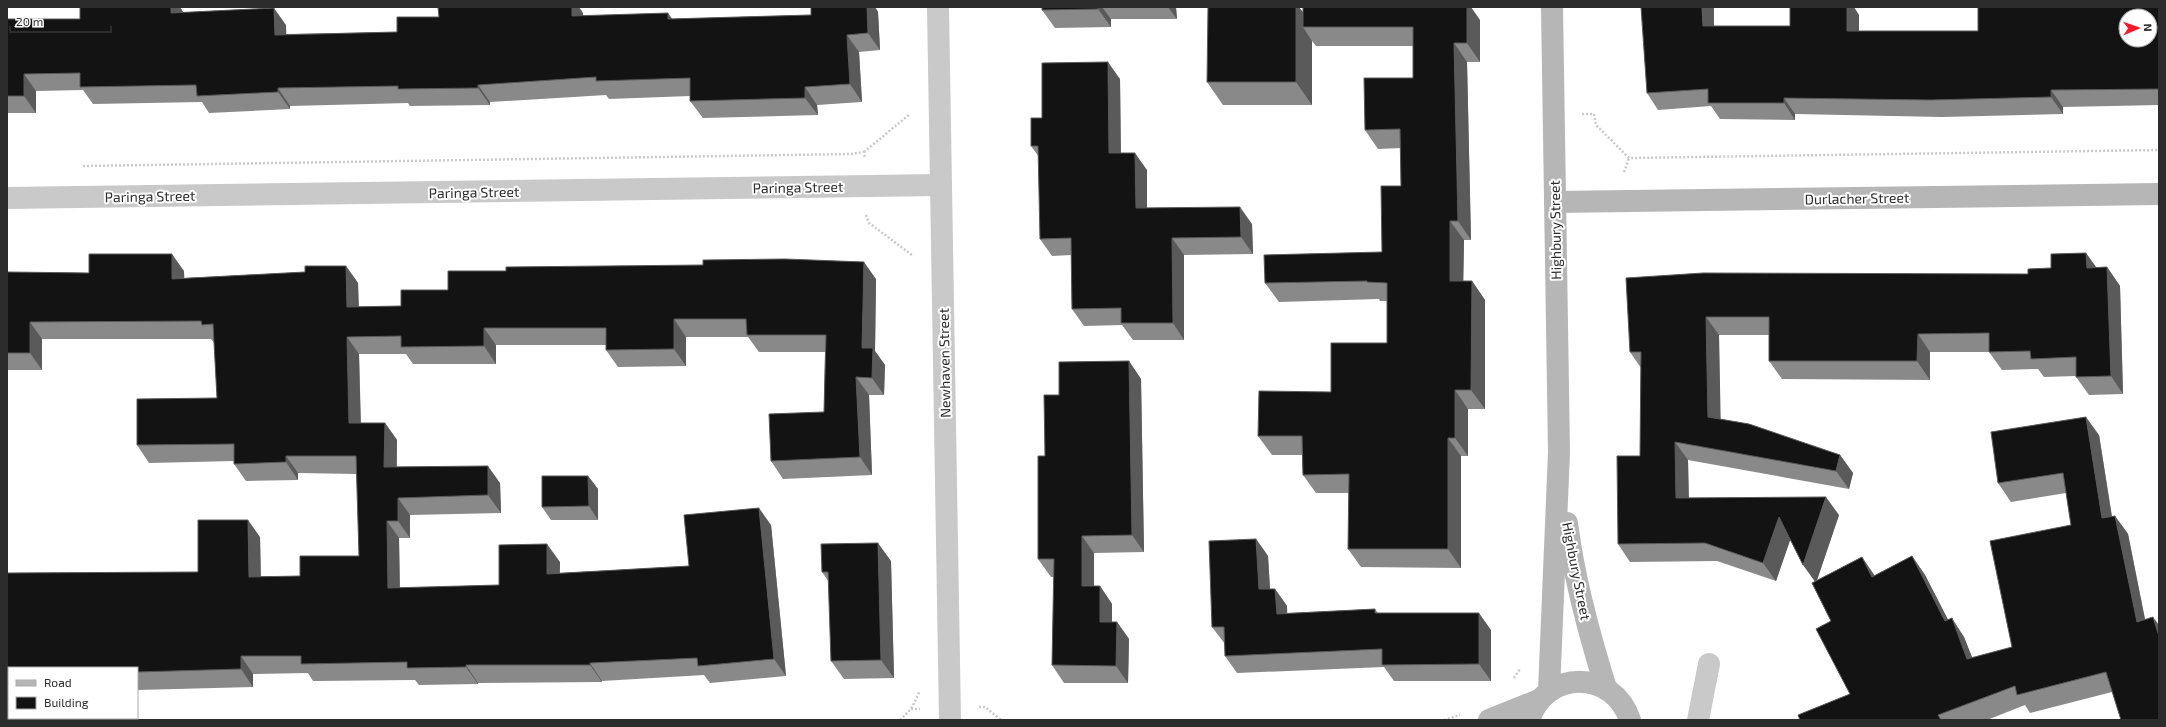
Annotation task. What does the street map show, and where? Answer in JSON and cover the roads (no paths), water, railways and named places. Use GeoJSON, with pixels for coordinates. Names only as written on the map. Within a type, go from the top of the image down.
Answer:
{"type":"FeatureCollection","features":[{"type":"Feature","properties":{"kind":"street","name":"Newhaven Street"},"geometry":{"type":"LineString","coordinates":[[938,7],[950,720]]}},
{"type":"Feature","properties":{"kind":"street","name":"Highbury Street"},"geometry":{"type":"LineString","coordinates":[[1544,695],[1559,452],[1552,7]]}},
{"type":"Feature","properties":{"kind":"street","name":"Paringa Street"},"geometry":{"type":"LineString","coordinates":[[7,198],[941,185]]}},
{"type":"Feature","properties":{"kind":"street","name":"Durlacher Street"},"geometry":{"type":"LineString","coordinates":[[1555,202],[2159,194]]}},
{"type":"Feature","properties":{"kind":"street","name":"Highbury Street"},"geometry":{"type":"LineString","coordinates":[[1559,452],[1571,556],[1588,631],[1606,688]]}},
{"type":"Feature","properties":{"kind":"street"},"geometry":{"type":"LineString","coordinates":[[1698,720],[1709,664]]}},
{"type":"Feature","properties":{"kind":"street"},"geometry":{"type":"LineString","coordinates":[[1489,720],[1544,695],[1562,684],[1592,682],[1606,688],[1618,697],[1627,710],[1630,720]]}},
{"type":"Feature","properties":{"kind":"street"},"geometry":{"type":"LineString","coordinates":[[1529,720],[1544,695]]}}]}
